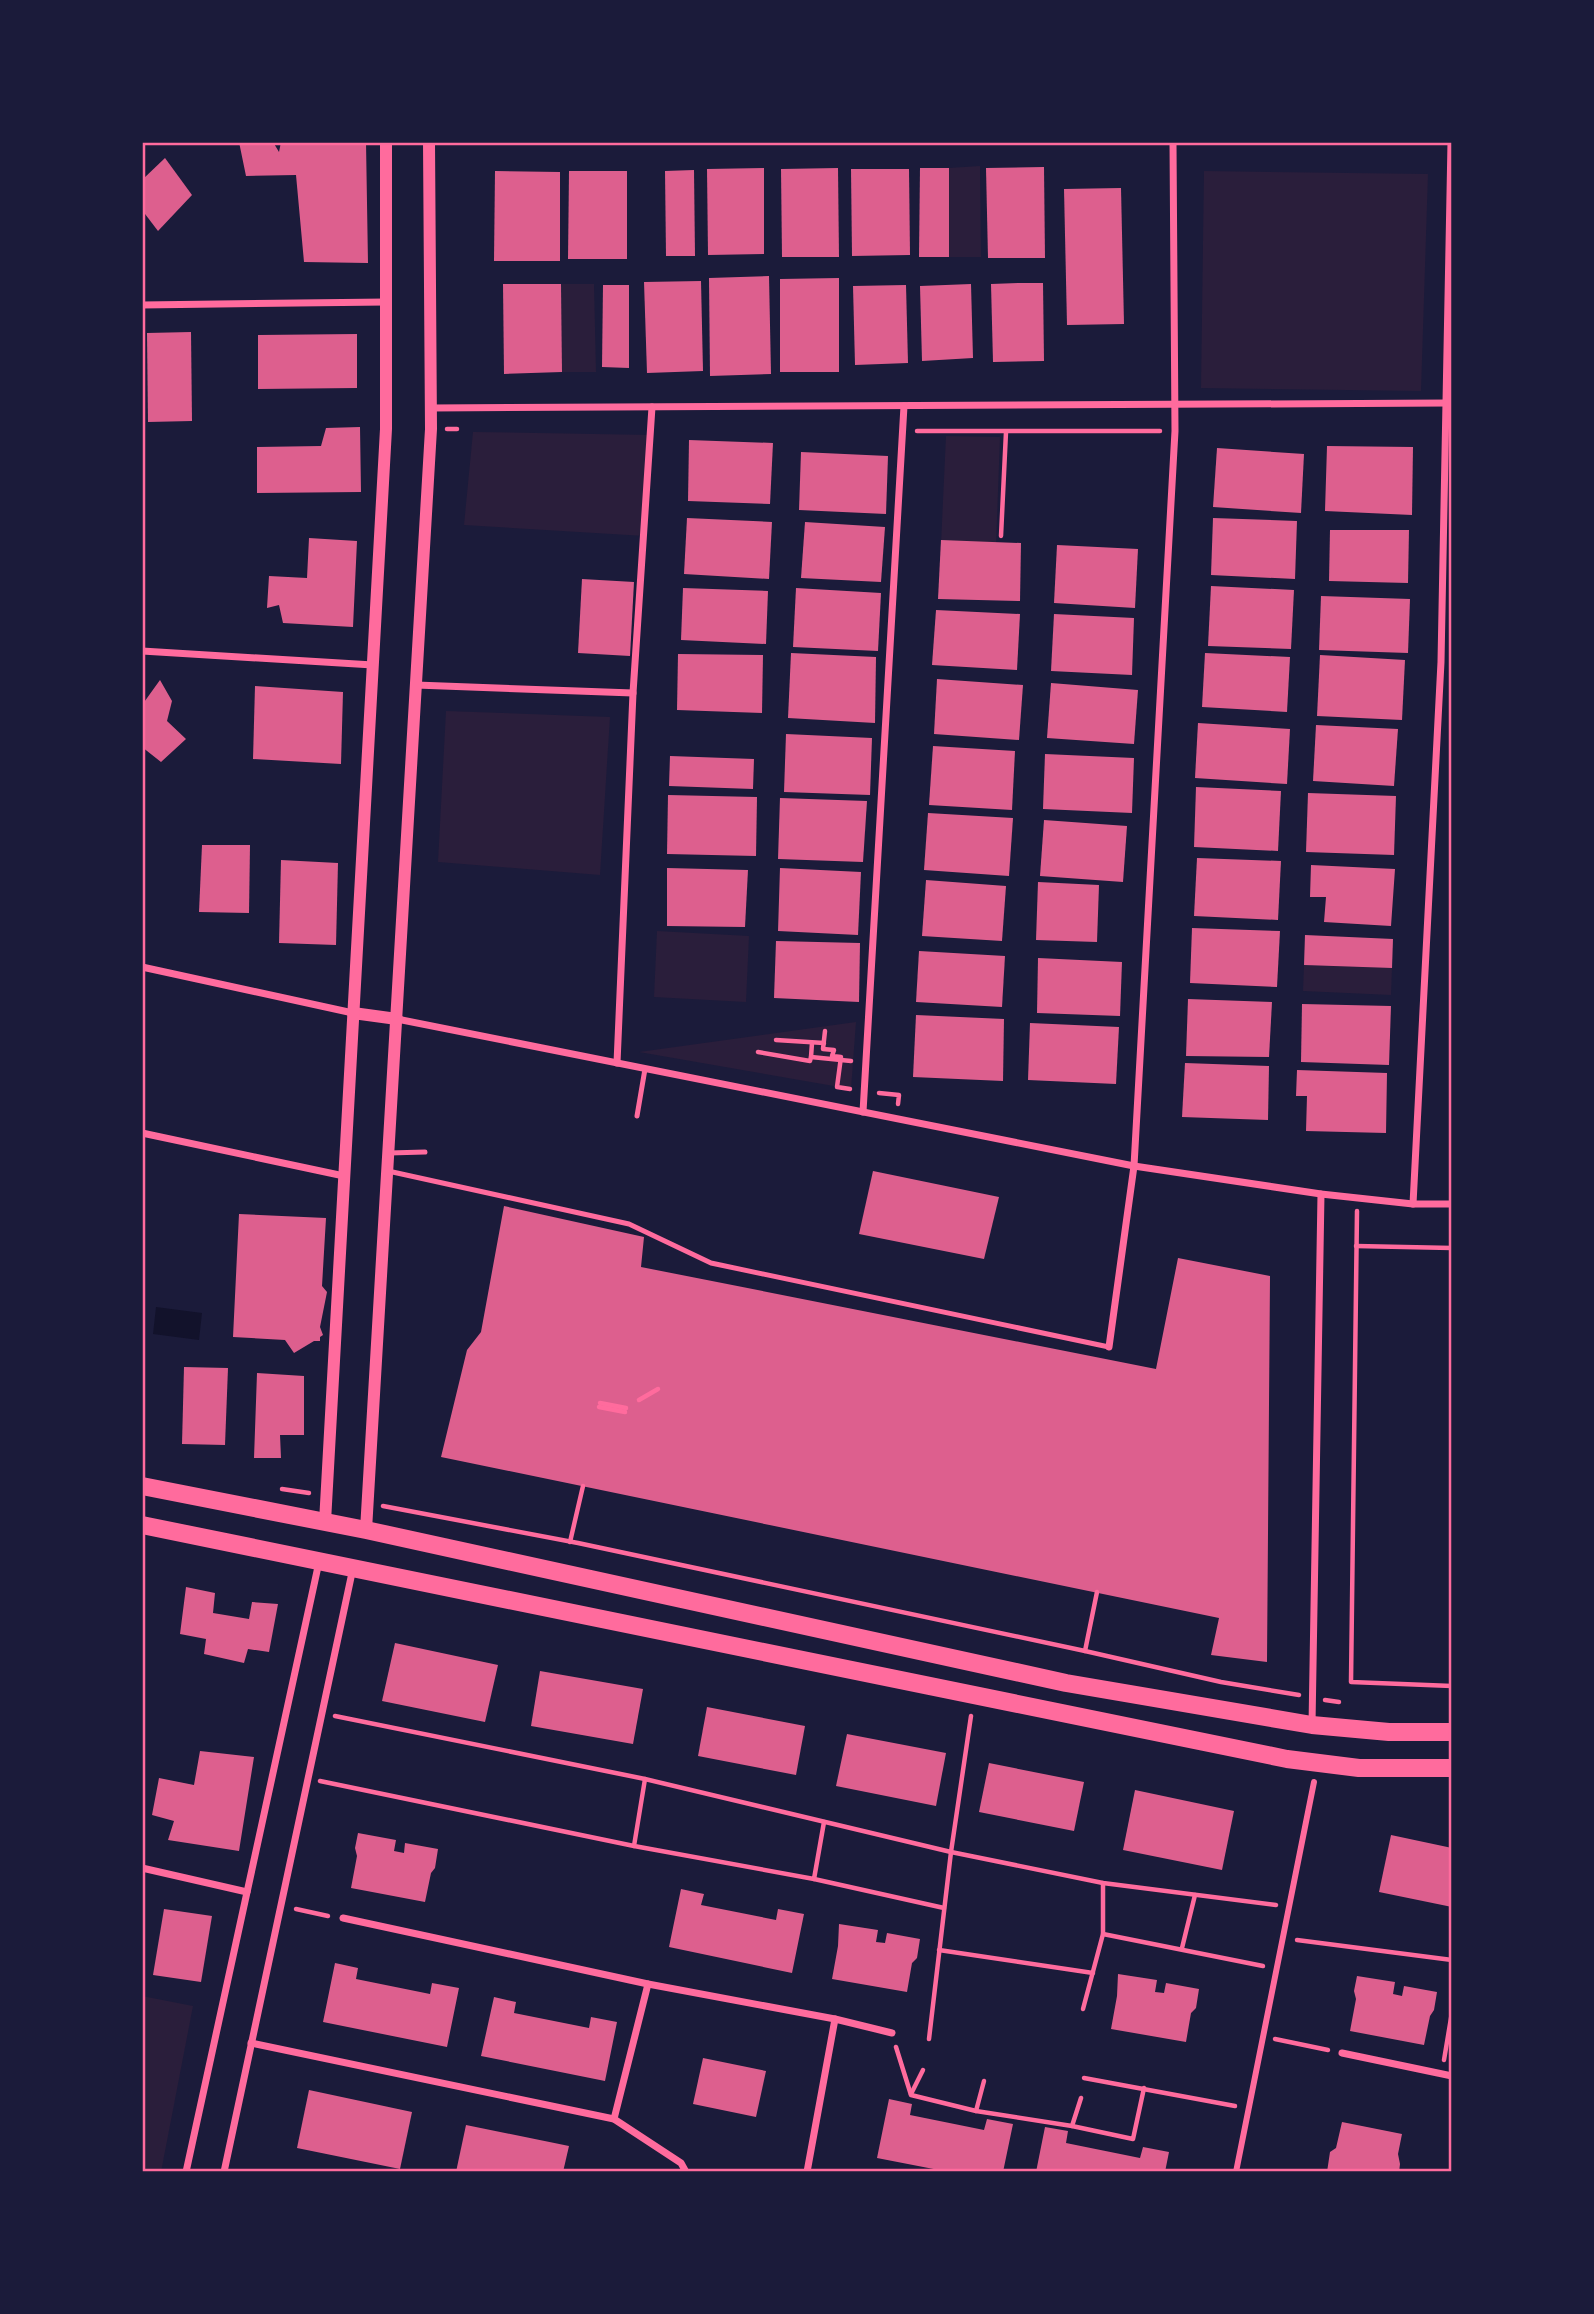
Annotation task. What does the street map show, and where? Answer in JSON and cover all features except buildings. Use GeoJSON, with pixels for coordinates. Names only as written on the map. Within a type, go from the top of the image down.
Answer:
{"type":"FeatureCollection","features":[{"type":"Feature","properties":{"kind":"main road"},"geometry":{"type":"LineString","coordinates":[[142,1486],[325,1522],[1066,1683],[1312,1726],[1390,1732],[1452,1732]]}},
{"type":"Feature","properties":{"kind":"main road"},"geometry":{"type":"LineString","coordinates":[[142,1525],[1287,1759],[1359,1768],[1452,1768]]}},
{"type":"Feature","properties":{"kind":"street"},"geometry":{"type":"LineString","coordinates":[[325,1522],[386,429],[386,142]]}},
{"type":"Feature","properties":{"kind":"street"},"geometry":{"type":"LineString","coordinates":[[366,1531],[431,408],[429,142]]}},
{"type":"Feature","properties":{"kind":"street"},"geometry":{"type":"LineString","coordinates":[[1109,1347],[1134,1166],[1175,431],[1173,142]]}},
{"type":"Feature","properties":{"kind":"street"},"geometry":{"type":"LineString","coordinates":[[1413,1204],[1441,662],[1451,142]]}},
{"type":"Feature","properties":{"kind":"street"},"geometry":{"type":"LineString","coordinates":[[142,304],[386,302]]}},
{"type":"Feature","properties":{"kind":"street"},"geometry":{"type":"LineString","coordinates":[[431,408],[1448,403]]}},
{"type":"Feature","properties":{"kind":"street"},"geometry":{"type":"LineString","coordinates":[[863,1112],[904,406]]}},
{"type":"Feature","properties":{"kind":"street"},"geometry":{"type":"LineString","coordinates":[[617,1063],[633,693],[652,407]]}},
{"type":"Feature","properties":{"kind":"street"},"geometry":{"type":"LineString","coordinates":[[142,651],[373,665]]}},
{"type":"Feature","properties":{"kind":"street"},"geometry":{"type":"LineString","coordinates":[[1441,662],[1452,662]]}},
{"type":"Feature","properties":{"kind":"street"},"geometry":{"type":"LineString","coordinates":[[416,685],[633,693]]}},
{"type":"Feature","properties":{"kind":"street"},"geometry":{"type":"LineString","coordinates":[[142,967],[353,1013],[397,1019],[1134,1166],[1321,1194],[1413,1204],[1452,1204]]}},
{"type":"Feature","properties":{"kind":"street"},"geometry":{"type":"LineString","coordinates":[[142,1133],[344,1176]]}},
{"type":"Feature","properties":{"kind":"street"},"geometry":{"type":"LineString","coordinates":[[1312,1726],[1321,1194]]}},
{"type":"Feature","properties":{"kind":"street"},"geometry":{"type":"LineString","coordinates":[[186,2172],[320,1561]]}},
{"type":"Feature","properties":{"kind":"street"},"geometry":{"type":"LineString","coordinates":[[224,2172],[353,1568]]}},
{"type":"Feature","properties":{"kind":"street"},"geometry":{"type":"LineString","coordinates":[[1236,2172],[1314,1782]]}},
{"type":"Feature","properties":{"kind":"street"},"geometry":{"type":"LineString","coordinates":[[142,1868],[247,1892]]}},
{"type":"Feature","properties":{"kind":"street"},"geometry":{"type":"LineString","coordinates":[[343,1918],[892,2033]]}},
{"type":"Feature","properties":{"kind":"street"},"geometry":{"type":"LineString","coordinates":[[614,2119],[648,1984]]}},
{"type":"Feature","properties":{"kind":"street"},"geometry":{"type":"LineString","coordinates":[[807,2172],[835,2019]]}},
{"type":"Feature","properties":{"kind":"street"},"geometry":{"type":"LineString","coordinates":[[251,2043],[614,2119],[681,2163],[686,2172]]}},
{"type":"Feature","properties":{"kind":"street"},"geometry":{"type":"LineString","coordinates":[[1342,2053],[1452,2076]]}},
{"type":"Feature","properties":{"kind":"lane"},"geometry":{"type":"LineString","coordinates":[[637,1116],[645,1069]]}},
{"type":"Feature","properties":{"kind":"lane"},"geometry":{"type":"LineString","coordinates":[[389,1153],[425,1152]]}},
{"type":"Feature","properties":{"kind":"lane"},"geometry":{"type":"LineString","coordinates":[[388,1171],[629,1224],[711,1263],[1109,1347]]}},
{"type":"Feature","properties":{"kind":"path"},"geometry":{"type":"LineString","coordinates":[[904,431],[1175,431]]}},
{"type":"Feature","properties":{"kind":"path"},"geometry":{"type":"LineString","coordinates":[[1001,536],[1006,432]]}},
{"type":"Feature","properties":{"kind":"path"},"geometry":{"type":"LineString","coordinates":[[825,1031],[823,1049],[834,1050],[832,1056],[841,1057],[837,1087],[851,1089]]}},
{"type":"Feature","properties":{"kind":"path"},"geometry":{"type":"LineString","coordinates":[[776,1040],[824,1043]]}},
{"type":"Feature","properties":{"kind":"path"},"geometry":{"type":"LineString","coordinates":[[758,1052],[810,1061],[812,1043]]}},
{"type":"Feature","properties":{"kind":"path"},"geometry":{"type":"LineString","coordinates":[[811,1057],[854,1062]]}},
{"type":"Feature","properties":{"kind":"path"},"geometry":{"type":"LineString","coordinates":[[1357,1208],[1351,1682],[1452,1686]]}},
{"type":"Feature","properties":{"kind":"path"},"geometry":{"type":"LineString","coordinates":[[1356,1246],[1452,1248]]}},
{"type":"Feature","properties":{"kind":"path"},"geometry":{"type":"LineString","coordinates":[[639,1401],[657,1389]]}},
{"type":"Feature","properties":{"kind":"path"},"geometry":{"type":"LineString","coordinates":[[599,1405],[625,1410]]}},
{"type":"Feature","properties":{"kind":"path"},"geometry":{"type":"LineString","coordinates":[[570,1542],[583,1486]]}},
{"type":"Feature","properties":{"kind":"path"},"geometry":{"type":"LineString","coordinates":[[282,1489],[327,1496]]}},
{"type":"Feature","properties":{"kind":"path"},"geometry":{"type":"LineString","coordinates":[[369,1503],[570,1542],[1221,1682],[1339,1702]]}},
{"type":"Feature","properties":{"kind":"path"},"geometry":{"type":"LineString","coordinates":[[1086,1651],[1097,1592]]}},
{"type":"Feature","properties":{"kind":"path"},"geometry":{"type":"LineString","coordinates":[[332,1715],[645,1780],[951,1852],[1103,1883],[1291,1907]]}},
{"type":"Feature","properties":{"kind":"path"},"geometry":{"type":"LineString","coordinates":[[929,2039],[951,1852],[971,1716]]}},
{"type":"Feature","properties":{"kind":"path"},"geometry":{"type":"LineString","coordinates":[[634,1846],[645,1780]]}},
{"type":"Feature","properties":{"kind":"path"},"geometry":{"type":"LineString","coordinates":[[319,1781],[944,1908]]}},
{"type":"Feature","properties":{"kind":"path"},"geometry":{"type":"LineString","coordinates":[[814,1880],[824,1822]]}},
{"type":"Feature","properties":{"kind":"path"},"geometry":{"type":"LineString","coordinates":[[1083,2009],[1103,1934],[1103,1883]]}},
{"type":"Feature","properties":{"kind":"path"},"geometry":{"type":"LineString","coordinates":[[1182,1948],[1195,1895]]}},
{"type":"Feature","properties":{"kind":"path"},"geometry":{"type":"LineString","coordinates":[[295,1909],[343,1918]]}},
{"type":"Feature","properties":{"kind":"path"},"geometry":{"type":"LineString","coordinates":[[1103,1934],[1275,1968]]}},
{"type":"Feature","properties":{"kind":"path"},"geometry":{"type":"LineString","coordinates":[[1284,1938],[1452,1960]]}},
{"type":"Feature","properties":{"kind":"path"},"geometry":{"type":"LineString","coordinates":[[939,1950],[1093,1973]]}},
{"type":"Feature","properties":{"kind":"path"},"geometry":{"type":"LineString","coordinates":[[1442,2074],[1452,2012]]}},
{"type":"Feature","properties":{"kind":"path"},"geometry":{"type":"LineString","coordinates":[[892,2033],[911,2095]]}},
{"type":"Feature","properties":{"kind":"path"},"geometry":{"type":"LineString","coordinates":[[1262,2036],[1342,2053]]}},
{"type":"Feature","properties":{"kind":"path"},"geometry":{"type":"LineString","coordinates":[[911,2095],[923,2070]]}},
{"type":"Feature","properties":{"kind":"path"},"geometry":{"type":"LineString","coordinates":[[1084,2078],[1250,2109]]}},
{"type":"Feature","properties":{"kind":"path"},"geometry":{"type":"LineString","coordinates":[[976,2110],[984,2081]]}},
{"type":"Feature","properties":{"kind":"path"},"geometry":{"type":"LineString","coordinates":[[911,2095],[1133,2139],[1144,2088]]}},
{"type":"Feature","properties":{"kind":"path"},"geometry":{"type":"LineString","coordinates":[[1072,2126],[1081,2098]]}},
{"type":"Feature","properties":{"kind":"shaded area"},"geometry":{"type":"Polygon","coordinates":[[[980,166],[981,257],[949,257],[949,168],[980,166]]]}},
{"type":"Feature","properties":{"kind":"shaded area"},"geometry":{"type":"Polygon","coordinates":[[[1204,171],[1428,174],[1421,391],[1201,388],[1204,171]]]}},
{"type":"Feature","properties":{"kind":"shaded area"},"geometry":{"type":"Polygon","coordinates":[[[561,284],[594,284],[596,372],[562,372],[561,284]]]}},
{"type":"Feature","properties":{"kind":"shaded area"},"geometry":{"type":"Polygon","coordinates":[[[473,432],[652,435],[645,536],[464,525],[473,432]]]}},
{"type":"Feature","properties":{"kind":"shaded area"},"geometry":{"type":"Polygon","coordinates":[[[946,436],[1000,437],[996,547],[941,544],[946,436]]]}},
{"type":"Feature","properties":{"kind":"shaded area"},"geometry":{"type":"Polygon","coordinates":[[[446,711],[610,717],[600,875],[438,862],[446,711]]]}},
{"type":"Feature","properties":{"kind":"shaded area"},"geometry":{"type":"Polygon","coordinates":[[[657,931],[749,936],[746,1002],[654,997],[657,931]]]}},
{"type":"Feature","properties":{"kind":"shaded area"},"geometry":{"type":"Polygon","coordinates":[[[1304,965],[1392,968],[1391,995],[1303,991],[1304,965]]]}},
{"type":"Feature","properties":{"kind":"shaded area"},"geometry":{"type":"Polygon","coordinates":[[[856,1022],[851,1089],[639,1052],[856,1022]]]}},
{"type":"Feature","properties":{"kind":"shaded area"},"geometry":{"type":"Polygon","coordinates":[[[156,1307],[202,1313],[199,1340],[153,1334],[156,1307]]]}},
{"type":"Feature","properties":{"kind":"shaded area"},"geometry":{"type":"Polygon","coordinates":[[[142,1996],[193,2006],[161,2172],[142,2172],[142,1996]]]}}]}
